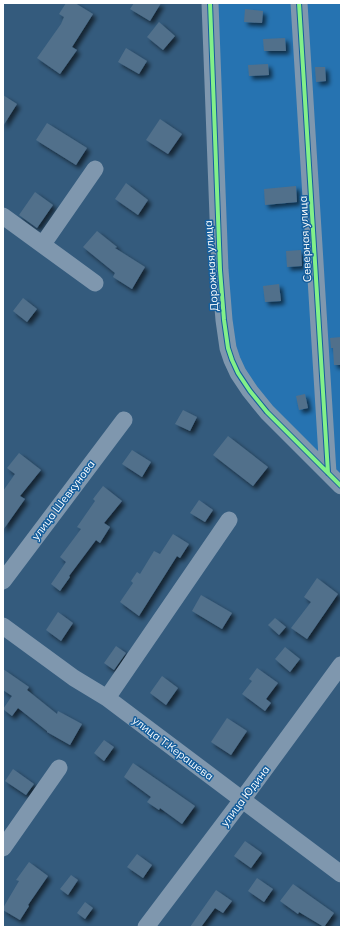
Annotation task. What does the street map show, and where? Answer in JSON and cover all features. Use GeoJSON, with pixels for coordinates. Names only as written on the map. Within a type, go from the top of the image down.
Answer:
{"type":"FeatureCollection","features":[{"type":"Feature","properties":{"kind":"street","name":"Дорожная улица"},"geometry":{"type":"LineString","coordinates":[[210,3],[220,270],[228,348],[238,373],[267,412],[341,486]]}},
{"type":"Feature","properties":{"kind":"street","name":"Северная улица"},"geometry":{"type":"LineString","coordinates":[[299,3],[328,473]]}},
{"type":"Feature","properties":{"kind":"street"},"geometry":{"type":"LineString","coordinates":[[43,244],[95,169]]}},
{"type":"Feature","properties":{"kind":"street"},"geometry":{"type":"LineString","coordinates":[[3,216],[96,282]]}},
{"type":"Feature","properties":{"kind":"street","name":"улица Шевкунова"},"geometry":{"type":"LineString","coordinates":[[3,581],[124,420]]}},
{"type":"Feature","properties":{"kind":"street"},"geometry":{"type":"LineString","coordinates":[[106,698],[229,520]]}},
{"type":"Feature","properties":{"kind":"street","name":"улица Т.Керашева"},"geometry":{"type":"LineString","coordinates":[[3,626],[74,678],[106,698],[341,874]]}},
{"type":"Feature","properties":{"kind":"street","name":"улица Юдина"},"geometry":{"type":"LineString","coordinates":[[146,927],[341,665]]}},
{"type":"Feature","properties":{"kind":"street"},"geometry":{"type":"LineString","coordinates":[[3,848],[59,768]]}},
{"type":"Feature","properties":{"kind":"shaded area"},"geometry":{"type":"Polygon","coordinates":[[[210,3],[341,3],[341,486],[232,360],[210,3]]]}},
{"type":"Feature","properties":{"kind":"building"},"geometry":{"type":"Polygon","coordinates":[[[66,3],[75,3],[93,14],[72,47],[77,50],[60,74],[37,58],[61,24],[64,17],[59,14],[66,3]]]}},
{"type":"Feature","properties":{"kind":"building"},"geometry":{"type":"Polygon","coordinates":[[[134,3],[161,3],[150,21],[130,9],[134,3]]]}},
{"type":"Feature","properties":{"kind":"building"},"geometry":{"type":"Polygon","coordinates":[[[245,9],[263,11],[262,23],[244,22],[245,9]]]}},
{"type":"Feature","properties":{"kind":"building"},"geometry":{"type":"Polygon","coordinates":[[[159,22],[175,36],[163,50],[147,37],[159,22]]]}},
{"type":"Feature","properties":{"kind":"building"},"geometry":{"type":"Polygon","coordinates":[[[285,38],[286,51],[264,51],[263,39],[285,38]]]}},
{"type":"Feature","properties":{"kind":"building"},"geometry":{"type":"Polygon","coordinates":[[[126,48],[147,61],[139,74],[118,62],[126,48]]]}},
{"type":"Feature","properties":{"kind":"building"},"geometry":{"type":"Polygon","coordinates":[[[268,64],[269,75],[249,76],[248,65],[268,64]]]}},
{"type":"Feature","properties":{"kind":"building"},"geometry":{"type":"Polygon","coordinates":[[[315,67],[325,67],[326,81],[316,82],[315,67]]]}},
{"type":"Feature","properties":{"kind":"building"},"geometry":{"type":"Polygon","coordinates":[[[3,95],[17,104],[3,126],[3,95]]]}},
{"type":"Feature","properties":{"kind":"building"},"geometry":{"type":"Polygon","coordinates":[[[160,119],[182,134],[168,154],[146,140],[160,119]]]}},
{"type":"Feature","properties":{"kind":"building"},"geometry":{"type":"Polygon","coordinates":[[[47,123],[87,148],[76,165],[36,140],[47,123]]]}},
{"type":"Feature","properties":{"kind":"building"},"geometry":{"type":"Polygon","coordinates":[[[126,183],[148,200],[138,215],[115,199],[126,183]]]}},
{"type":"Feature","properties":{"kind":"building"},"geometry":{"type":"Polygon","coordinates":[[[296,186],[297,202],[265,205],[264,189],[296,186]]]}},
{"type":"Feature","properties":{"kind":"building"},"geometry":{"type":"Polygon","coordinates":[[[35,192],[53,205],[37,228],[19,215],[35,192]]]}},
{"type":"Feature","properties":{"kind":"building"},"geometry":{"type":"Polygon","coordinates":[[[97,231],[117,247],[115,248],[145,267],[132,289],[113,277],[115,273],[83,247],[97,231]]]}},
{"type":"Feature","properties":{"kind":"building"},"geometry":{"type":"Polygon","coordinates":[[[301,250],[302,266],[287,267],[286,251],[301,250]]]}},
{"type":"Feature","properties":{"kind":"building"},"geometry":{"type":"Polygon","coordinates":[[[279,284],[281,301],[265,302],[263,286],[279,284]]]}},
{"type":"Feature","properties":{"kind":"building"},"geometry":{"type":"Polygon","coordinates":[[[23,298],[37,309],[27,322],[13,311],[23,298]]]}},
{"type":"Feature","properties":{"kind":"building"},"geometry":{"type":"Polygon","coordinates":[[[341,337],[341,365],[334,365],[333,348],[331,348],[330,338],[341,337]]]}},
{"type":"Feature","properties":{"kind":"building"},"geometry":{"type":"Polygon","coordinates":[[[305,394],[308,408],[299,410],[296,396],[305,394]]]}},
{"type":"Feature","properties":{"kind":"building"},"geometry":{"type":"Polygon","coordinates":[[[183,410],[197,417],[190,431],[175,424],[183,410]]]}},
{"type":"Feature","properties":{"kind":"building"},"geometry":{"type":"Polygon","coordinates":[[[228,436],[268,467],[253,486],[213,455],[228,436]]]}},
{"type":"Feature","properties":{"kind":"building"},"geometry":{"type":"Polygon","coordinates":[[[132,450],[151,462],[142,477],[122,464],[132,450]]]}},
{"type":"Feature","properties":{"kind":"building"},"geometry":{"type":"Polygon","coordinates":[[[19,453],[41,470],[20,496],[25,499],[3,530],[3,491],[15,474],[7,468],[19,453]]]}},
{"type":"Feature","properties":{"kind":"building"},"geometry":{"type":"Polygon","coordinates":[[[103,486],[122,501],[104,523],[110,527],[100,543],[96,540],[69,576],[70,577],[60,591],[51,584],[66,562],[60,557],[81,529],[77,527],[95,501],[93,499],[103,486]]]}},
{"type":"Feature","properties":{"kind":"building"},"geometry":{"type":"Polygon","coordinates":[[[199,500],[213,510],[205,522],[190,513],[199,500]]]}},
{"type":"Feature","properties":{"kind":"building"},"geometry":{"type":"Polygon","coordinates":[[[173,534],[189,544],[180,558],[177,556],[139,616],[120,602],[133,583],[131,581],[137,572],[140,574],[154,551],[160,554],[173,534]]]}},
{"type":"Feature","properties":{"kind":"building"},"geometry":{"type":"Polygon","coordinates":[[[317,578],[338,594],[307,639],[291,628],[311,602],[304,597],[317,578]]]}},
{"type":"Feature","properties":{"kind":"building"},"geometry":{"type":"Polygon","coordinates":[[[201,595],[232,613],[222,629],[192,611],[201,595]]]}},
{"type":"Feature","properties":{"kind":"building"},"geometry":{"type":"Polygon","coordinates":[[[58,612],[73,623],[61,641],[46,630],[58,612]]]}},
{"type":"Feature","properties":{"kind":"building"},"geometry":{"type":"Polygon","coordinates":[[[275,618],[286,627],[279,635],[268,625],[275,618]]]}},
{"type":"Feature","properties":{"kind":"building"},"geometry":{"type":"Polygon","coordinates":[[[116,646],[126,653],[114,670],[104,663],[116,646]]]}},
{"type":"Feature","properties":{"kind":"building"},"geometry":{"type":"Polygon","coordinates":[[[285,647],[300,659],[290,672],[275,659],[285,647]]]}},
{"type":"Feature","properties":{"kind":"building"},"geometry":{"type":"Polygon","coordinates":[[[257,668],[278,683],[266,699],[271,703],[265,711],[242,694],[252,681],[249,679],[257,668]]]}},
{"type":"Feature","properties":{"kind":"building"},"geometry":{"type":"Polygon","coordinates":[[[3,669],[29,687],[27,690],[57,714],[58,711],[82,724],[70,745],[47,732],[18,708],[12,716],[3,709],[12,696],[3,690],[3,669]]]}},
{"type":"Feature","properties":{"kind":"building"},"geometry":{"type":"Polygon","coordinates":[[[162,676],[178,688],[166,705],[150,693],[162,676]]]}},
{"type":"Feature","properties":{"kind":"building"},"geometry":{"type":"Polygon","coordinates":[[[227,718],[247,731],[231,755],[211,742],[227,718]]]}},
{"type":"Feature","properties":{"kind":"building"},"geometry":{"type":"Polygon","coordinates":[[[104,740],[114,747],[104,761],[94,753],[104,740]]]}},
{"type":"Feature","properties":{"kind":"building"},"geometry":{"type":"Polygon","coordinates":[[[133,763],[195,806],[182,824],[160,808],[159,810],[147,802],[151,797],[124,777],[133,763]]]}},
{"type":"Feature","properties":{"kind":"building"},"geometry":{"type":"Polygon","coordinates":[[[13,769],[34,784],[26,795],[5,781],[13,769]]]}},
{"type":"Feature","properties":{"kind":"building"},"geometry":{"type":"Polygon","coordinates":[[[245,841],[262,853],[251,868],[234,856],[245,841]]]}},
{"type":"Feature","properties":{"kind":"building"},"geometry":{"type":"Polygon","coordinates":[[[137,854],[152,865],[143,878],[127,867],[137,854]]]}},
{"type":"Feature","properties":{"kind":"building"},"geometry":{"type":"Polygon","coordinates":[[[29,862],[48,876],[28,905],[29,906],[20,920],[3,910],[3,908],[19,881],[16,880],[29,862]]]}},
{"type":"Feature","properties":{"kind":"building"},"geometry":{"type":"Polygon","coordinates":[[[71,875],[78,880],[68,895],[60,889],[71,875]]]}},
{"type":"Feature","properties":{"kind":"building"},"geometry":{"type":"Polygon","coordinates":[[[257,878],[273,889],[264,902],[248,891],[257,878]]]}},
{"type":"Feature","properties":{"kind":"building"},"geometry":{"type":"Polygon","coordinates":[[[293,884],[334,913],[324,927],[299,912],[298,914],[280,901],[293,884]]]}},
{"type":"Feature","properties":{"kind":"building"},"geometry":{"type":"Polygon","coordinates":[[[216,890],[232,901],[223,913],[215,908],[201,927],[190,927],[216,890]]]}},
{"type":"Feature","properties":{"kind":"building"},"geometry":{"type":"Polygon","coordinates":[[[85,902],[93,908],[85,919],[77,913],[85,902]]]}},
{"type":"Feature","properties":{"kind":"cycle path"},"geometry":{"type":"LineString","coordinates":[[210,3],[220,270],[228,348],[238,373],[267,412],[341,486]]}},
{"type":"Feature","properties":{"kind":"cycle path"},"geometry":{"type":"LineString","coordinates":[[299,3],[328,473]]}}]}
